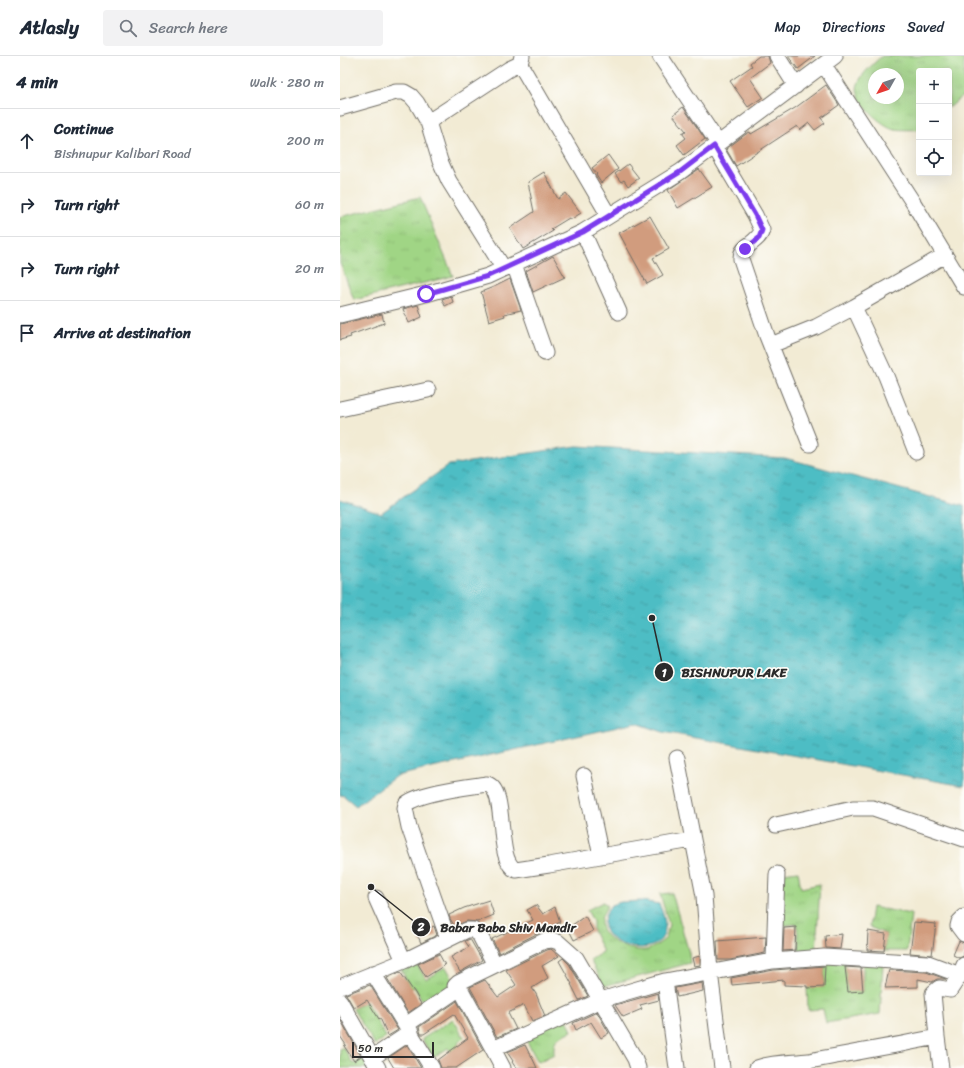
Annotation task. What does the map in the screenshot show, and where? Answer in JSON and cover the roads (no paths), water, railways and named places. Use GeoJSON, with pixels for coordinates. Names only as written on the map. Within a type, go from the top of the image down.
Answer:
{"type":"FeatureCollection","features":[{"type":"Feature","properties":{"kind":"street"},"geometry":{"type":"LineString","coordinates":[[660,56],[716,144],[762,230],[759,238],[748,245],[741,256],[771,345],[810,444]]}},
{"type":"Feature","properties":{"kind":"street"},"geometry":{"type":"LineString","coordinates":[[777,56],[796,86]]}},
{"type":"Feature","properties":{"kind":"street"},"geometry":{"type":"LineString","coordinates":[[428,122],[521,60],[609,216]]}},
{"type":"Feature","properties":{"kind":"street"},"geometry":{"type":"LineString","coordinates":[[340,315],[470,282],[583,232],[680,172],[829,61],[964,287]]}},
{"type":"Feature","properties":{"kind":"street"},"geometry":{"type":"LineString","coordinates":[[340,108],[396,92],[404,92],[411,96],[417,103],[428,122],[440,161],[449,181],[509,266],[544,353]]}},
{"type":"Feature","properties":{"kind":"street"},"geometry":{"type":"LineString","coordinates":[[583,232],[619,312]]}},
{"type":"Feature","properties":{"kind":"street"},"geometry":{"type":"LineString","coordinates":[[771,345],[816,326],[854,307],[945,255]]}},
{"type":"Feature","properties":{"kind":"street"},"geometry":{"type":"LineString","coordinates":[[854,307],[886,376],[916,452]]}},
{"type":"Feature","properties":{"kind":"street"},"geometry":{"type":"LineString","coordinates":[[340,409],[428,390]]}},
{"type":"Feature","properties":{"kind":"street"},"geometry":{"type":"LineString","coordinates":[[677,758],[704,896],[710,972],[722,1068]]}},
{"type":"Feature","properties":{"kind":"street"},"geometry":{"type":"LineString","coordinates":[[584,776],[601,856]]}},
{"type":"Feature","properties":{"kind":"street"},"geometry":{"type":"LineString","coordinates":[[448,939],[409,827],[406,804],[417,798],[452,789],[487,784],[491,785],[495,790],[502,822],[505,854],[508,863],[512,868],[521,870],[692,840]]}},
{"type":"Feature","properties":{"kind":"street"},"geometry":{"type":"LineString","coordinates":[[776,825],[853,808],[873,808],[964,839]]}},
{"type":"Feature","properties":{"kind":"street"},"geometry":{"type":"LineString","coordinates":[[773,961],[777,874]]}},
{"type":"Feature","properties":{"kind":"street"},"geometry":{"type":"LineString","coordinates":[[376,898],[404,961]]}},
{"type":"Feature","properties":{"kind":"street"},"geometry":{"type":"LineString","coordinates":[[964,917],[959,922],[958,926],[964,934]]}},
{"type":"Feature","properties":{"kind":"street"},"geometry":{"type":"LineString","coordinates":[[340,987],[404,961],[467,930],[473,930],[479,934],[495,965]]}},
{"type":"Feature","properties":{"kind":"street"},"geometry":{"type":"LineString","coordinates":[[340,1001],[375,1063],[408,1028],[457,988],[458,983],[544,941],[552,940],[558,942],[576,958],[635,1059],[638,1068]]}},
{"type":"Feature","properties":{"kind":"street"},"geometry":{"type":"LineString","coordinates":[[494,1049],[601,1000],[665,981],[773,961],[824,957],[928,963],[962,970],[950,990],[939,988],[933,993],[941,1068]]}},
{"type":"Feature","properties":{"kind":"street"},"geometry":{"type":"LineString","coordinates":[[373,973],[432,1068]]}},
{"type":"Feature","properties":{"kind":"street"},"geometry":{"type":"LineString","coordinates":[[665,981],[677,1068]]}},
{"type":"Feature","properties":{"kind":"street"},"geometry":{"type":"LineString","coordinates":[[457,988],[494,1049],[503,1068]]}},
{"type":"Feature","properties":{"kind":"street"},"geometry":{"type":"LineString","coordinates":[[757,1068],[766,1065],[800,1062],[937,1037]]}},
{"type":"Feature","properties":{"kind":"water"},"geometry":{"type":"Polygon","coordinates":[[[577,446],[785,458],[964,506],[964,786],[663,732],[636,723],[396,776],[356,806],[344,796],[340,795],[340,499],[381,513],[449,465],[577,446]]]}},
{"type":"Feature","properties":{"kind":"water"},"geometry":{"type":"Polygon","coordinates":[[[642,901],[659,904],[665,923],[663,936],[655,944],[644,948],[631,947],[619,943],[609,936],[604,926],[604,920],[611,905],[621,902],[642,901]]]}},
{"type":"Feature","properties":{"kind":"place","name":"BISHNUPUR LAKE"},"geometry":{"type":"Point","coordinates":[652,618]}},
{"type":"Feature","properties":{"kind":"place","name":"Babar Baba Shiv Mandir"},"geometry":{"type":"Point","coordinates":[371,887]}}]}
